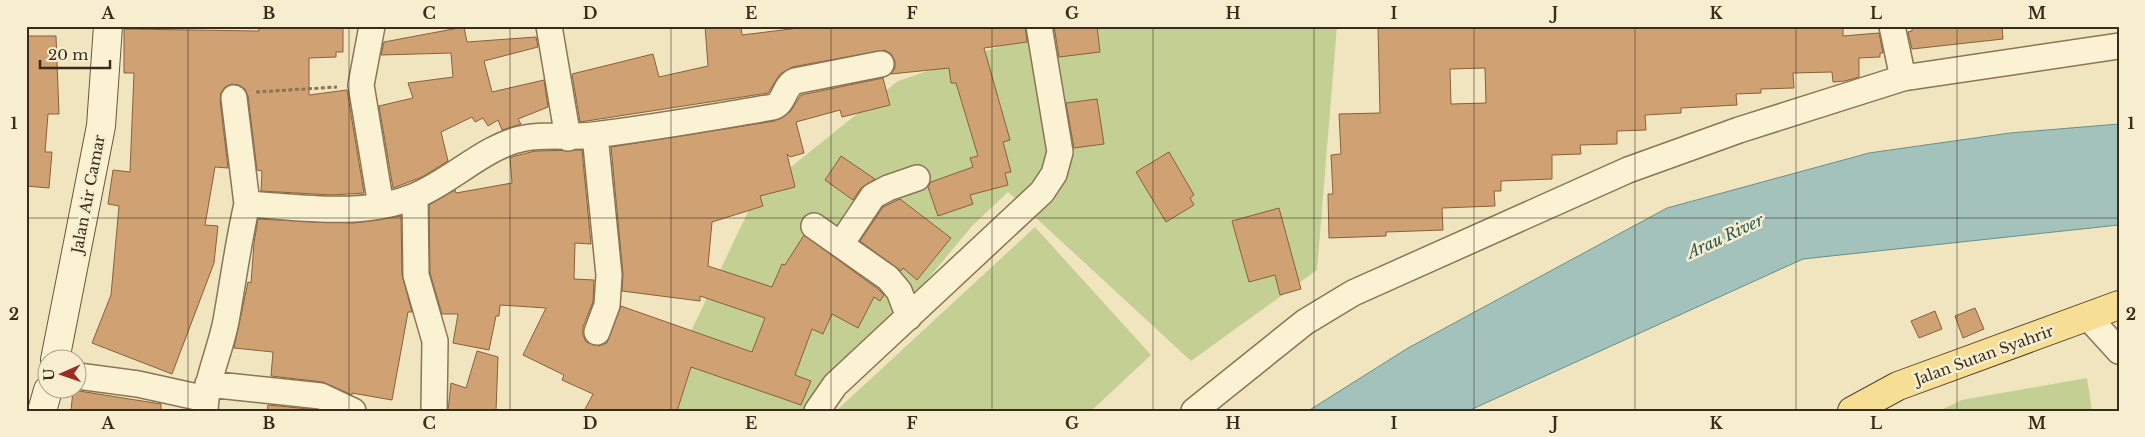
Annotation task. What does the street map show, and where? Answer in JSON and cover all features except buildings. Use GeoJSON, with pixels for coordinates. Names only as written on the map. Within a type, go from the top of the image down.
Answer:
{"type":"FeatureCollection","features":[{"type":"Feature","properties":{"kind":"main road","name":"Jalan Air Camar"},"geometry":{"type":"LineString","coordinates":[[57,350],[101,126],[108,26]]}},
{"type":"Feature","properties":{"kind":"main road","name":"Jalan Sutan Syahrir"},"geometry":{"type":"LineString","coordinates":[[1852,411],[1898,386],[2119,304]]}},
{"type":"Feature","properties":{"kind":"street"},"geometry":{"type":"LineString","coordinates":[[372,26],[361,85],[381,206]]}},
{"type":"Feature","properties":{"kind":"street"},"geometry":{"type":"LineString","coordinates":[[549,26],[568,138]]}},
{"type":"Feature","properties":{"kind":"street"},"geometry":{"type":"LineString","coordinates":[[816,411],[835,385],[1042,192],[1054,174],[1060,152],[1039,26]]}},
{"type":"Feature","properties":{"kind":"street"},"geometry":{"type":"LineString","coordinates":[[1892,26],[1903,78]]}},
{"type":"Feature","properties":{"kind":"street"},"geometry":{"type":"LineString","coordinates":[[1194,411],[1305,322],[1378,280],[1628,170],[1739,130],[1903,78],[2119,46]]}},
{"type":"Feature","properties":{"kind":"street"},"geometry":{"type":"LineString","coordinates":[[247,204],[337,209],[381,206],[415,196],[452,177],[469,163],[525,138],[568,138],[596,135],[773,107],[780,103],[787,86],[795,81],[881,64]]}},
{"type":"Feature","properties":{"kind":"street"},"geometry":{"type":"LineString","coordinates":[[206,398],[226,323],[236,250],[247,204],[234,98]]}},
{"type":"Feature","properties":{"kind":"street"},"geometry":{"type":"LineString","coordinates":[[596,135],[609,276],[607,305],[596,332]]}},
{"type":"Feature","properties":{"kind":"street"},"geometry":{"type":"LineString","coordinates":[[841,244],[873,196],[888,188],[917,178]]}},
{"type":"Feature","properties":{"kind":"street"},"geometry":{"type":"LineString","coordinates":[[415,196],[416,275],[435,341],[434,411]]}},
{"type":"Feature","properties":{"kind":"street"},"geometry":{"type":"LineString","coordinates":[[814,226],[888,278],[899,291],[909,317]]}},
{"type":"Feature","properties":{"kind":"street"},"geometry":{"type":"LineString","coordinates":[[2088,317],[2119,351]]}},
{"type":"Feature","properties":{"kind":"street"},"geometry":{"type":"LineString","coordinates":[[88,377],[138,384],[206,398],[321,396],[353,411]]}},
{"type":"Feature","properties":{"kind":"path"},"geometry":{"type":"LineString","coordinates":[[234,98],[254,92],[361,85]]}},
{"type":"Feature","properties":{"kind":"green space"},"geometry":{"type":"Polygon","coordinates":[[[1060,26],[1337,26],[1317,270],[1191,361],[1008,192],[972,226],[818,411],[653,411],[756,195],[898,81],[1060,26]]]}},
{"type":"Feature","properties":{"kind":"green space"},"geometry":{"type":"Polygon","coordinates":[[[1035,227],[1151,355],[1091,411],[836,411],[1035,227]]]}},
{"type":"Feature","properties":{"kind":"green space"},"geometry":{"type":"Polygon","coordinates":[[[2087,378],[2092,411],[1939,411],[1962,400],[2087,378]]]}},
{"type":"Feature","properties":{"kind":"water","name":"Arau River"},"geometry":{"type":"Polygon","coordinates":[[[2119,124],[2119,225],[1803,259],[1468,411],[1308,411],[1408,348],[1667,208],[1869,153],[2010,133],[2119,124]]]}}]}
